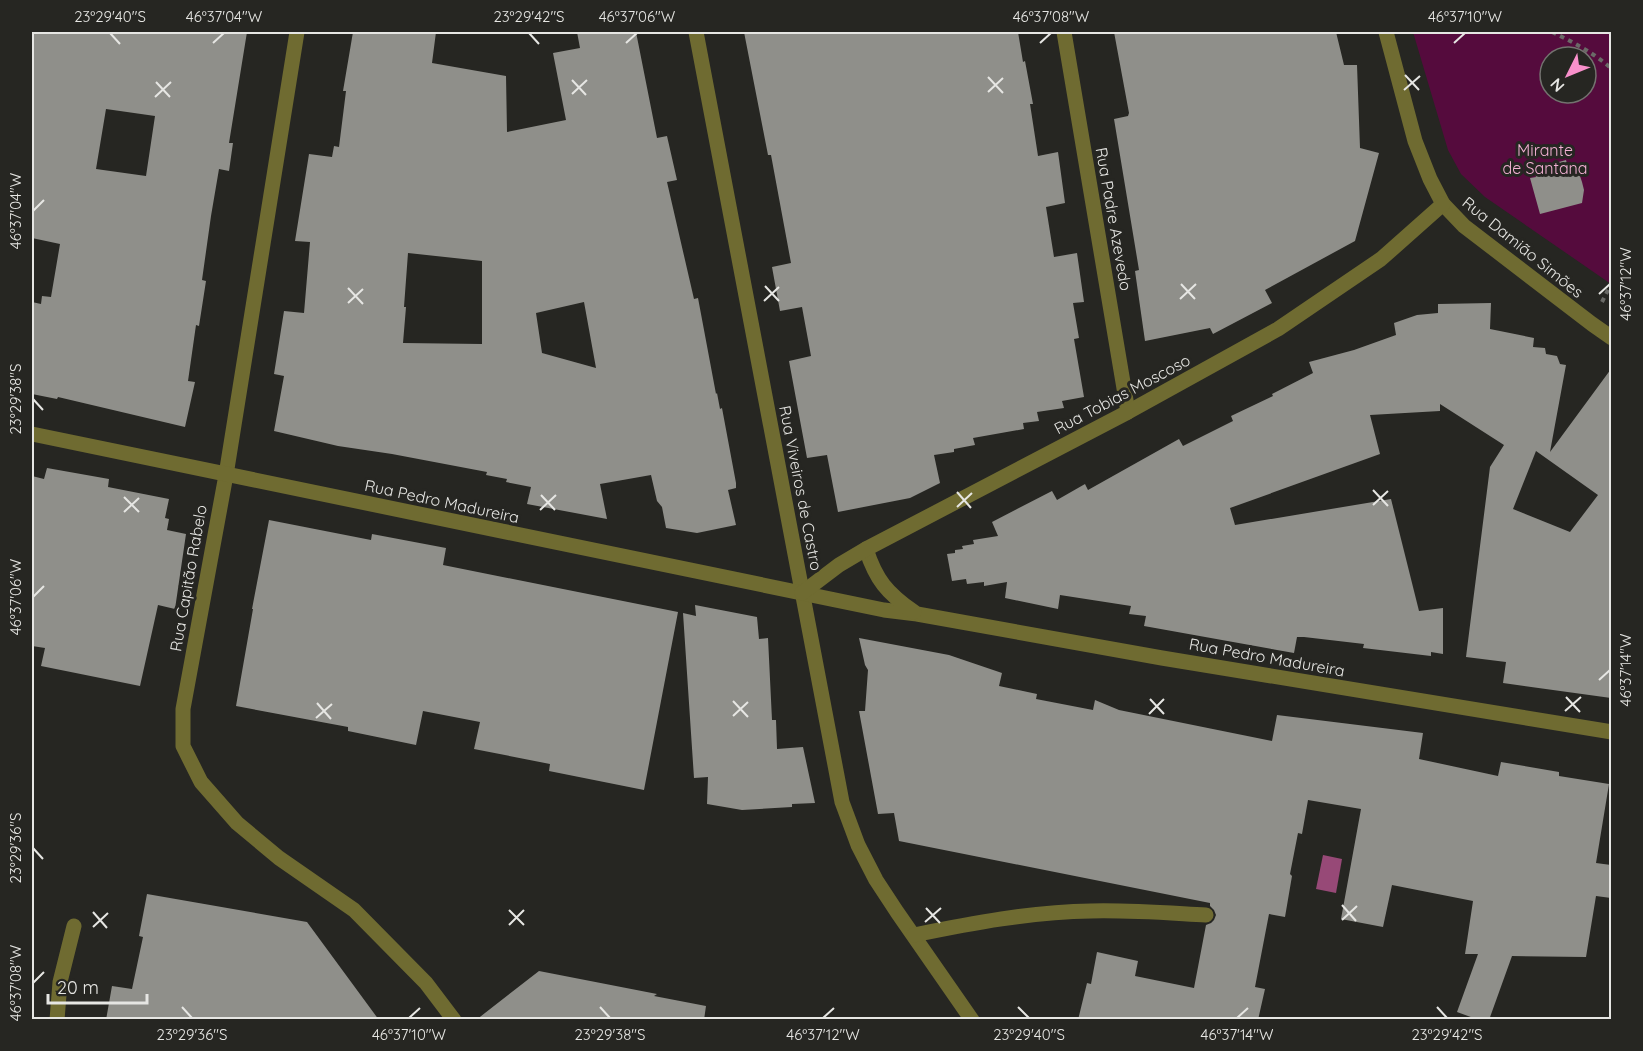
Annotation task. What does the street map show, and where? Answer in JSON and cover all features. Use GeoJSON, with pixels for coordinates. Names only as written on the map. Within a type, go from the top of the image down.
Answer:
{"type":"FeatureCollection","features":[{"type":"Feature","properties":{"kind":"street","name":"Rua Capitão Rabelo"},"geometry":{"type":"LineString","coordinates":[[297,32],[226,475],[183,709],[183,746],[201,782],[237,823],[279,858],[354,910],[426,983],[454,1020]]}},
{"type":"Feature","properties":{"kind":"street","name":"Rua Viveiros de Castro"},"geometry":{"type":"LineString","coordinates":[[696,32],[842,802],[858,844],[876,880],[972,1020]]}},
{"type":"Feature","properties":{"kind":"street","name":"Rua Padre Azevedo"},"geometry":{"type":"LineString","coordinates":[[1064,32],[1128,412]]}},
{"type":"Feature","properties":{"kind":"street","name":"Rua Damião Simões"},"geometry":{"type":"LineString","coordinates":[[1386,32],[1416,141],[1430,179],[1443,204],[1464,226],[1611,338]]}},
{"type":"Feature","properties":{"kind":"street","name":"Rua Tobias Moscoso"},"geometry":{"type":"LineString","coordinates":[[802,593],[839,565],[866,549],[1128,412],[1278,329],[1381,260],[1443,204]]}},
{"type":"Feature","properties":{"kind":"street","name":"Rua Pedro Madureira"},"geometry":{"type":"LineString","coordinates":[[32,434],[884,610],[1611,732]]}},
{"type":"Feature","properties":{"kind":"street","name":"Rua Pedro Madureira"},"geometry":{"type":"LineString","coordinates":[[866,549],[872,570],[885,587],[892,596],[916,614]]}},
{"type":"Feature","properties":{"kind":"street"},"geometry":{"type":"LineString","coordinates":[[914,935],[1026,915],[1090,911],[1206,915]]}},
{"type":"Feature","properties":{"kind":"street"},"geometry":{"type":"LineString","coordinates":[[57,1020],[60,982],[74,926]]}},
{"type":"Feature","properties":{"kind":"path"},"geometry":{"type":"LineString","coordinates":[[1552,32],[1574,42],[1611,69]]}},
{"type":"Feature","properties":{"kind":"green space","name":"Mirante de Santana"},"geometry":{"type":"Polygon","coordinates":[[[1413,32],[1611,32],[1611,284],[1485,197],[1461,174],[1448,150],[1413,32]]]}},
{"type":"Feature","properties":{"kind":"shaded area"},"geometry":{"type":"Polygon","coordinates":[[[1323,855],[1342,859],[1336,893],[1316,889],[1323,855]]]}},
{"type":"Feature","properties":{"kind":"building"},"geometry":{"type":"Polygon","coordinates":[[[32,32],[247,32],[229,143],[233,143],[229,171],[219,169],[211,216],[202,280],[206,281],[199,326],[196,325],[188,381],[195,382],[185,427],[58,397],[57,399],[32,394],[32,302],[41,304],[42,296],[51,297],[60,244],[32,238],[32,32]],[[106,109],[96,169],[146,176],[155,116],[106,109]]]}},
{"type":"Feature","properties":{"kind":"building"},"geometry":{"type":"Polygon","coordinates":[[[353,32],[436,32],[432,63],[506,76],[507,132],[566,120],[553,53],[580,48],[577,32],[636,32],[657,138],[667,136],[677,180],[667,182],[694,299],[698,298],[716,394],[720,409],[722,408],[736,483],[736,488],[728,490],[736,525],[697,533],[666,528],[662,507],[657,501],[651,475],[600,484],[607,519],[527,504],[531,487],[506,482],[507,479],[486,475],[487,472],[338,446],[274,431],[284,376],[274,374],[284,311],[304,313],[310,242],[295,241],[309,154],[332,157],[334,146],[339,147],[346,91],[343,91],[353,32]],[[408,253],[403,343],[482,344],[482,261],[408,253]],[[584,302],[536,313],[542,353],[596,368],[584,302]]]}},
{"type":"Feature","properties":{"kind":"building"},"geometry":{"type":"Polygon","coordinates":[[[744,32],[1018,32],[1033,104],[1030,104],[1038,156],[1058,152],[1065,203],[1046,207],[1054,257],[1077,253],[1084,302],[1073,303],[1079,338],[1074,339],[1084,397],[1062,401],[1064,408],[1037,412],[1039,421],[1023,423],[1024,429],[973,438],[975,445],[954,449],[954,452],[934,455],[940,483],[910,498],[838,512],[827,455],[807,458],[789,361],[811,356],[802,307],[780,311],[772,267],[791,263],[771,155],[768,155],[744,32]]]}},
{"type":"Feature","properties":{"kind":"building"},"geometry":{"type":"Polygon","coordinates":[[[1114,32],[1336,32],[1344,65],[1357,65],[1360,148],[1379,153],[1355,241],[1265,290],[1272,303],[1213,334],[1210,328],[1145,341],[1135,271],[1139,270],[1114,119],[1128,116],[1129,113],[1114,32]]]}},
{"type":"Feature","properties":{"kind":"building"},"geometry":{"type":"Polygon","coordinates":[[[1566,160],[1568,168],[1571,167],[1580,176],[1584,190],[1582,203],[1540,214],[1530,178],[1536,177],[1534,169],[1566,160]]]}},
{"type":"Feature","properties":{"kind":"building"},"geometry":{"type":"Polygon","coordinates":[[[1491,303],[1490,329],[1534,338],[1533,347],[1545,348],[1546,354],[1557,356],[1560,364],[1566,365],[1550,452],[1611,369],[1611,698],[1503,683],[1506,662],[1466,657],[1490,467],[1504,445],[1440,404],[1440,411],[1370,415],[1380,454],[1230,508],[1235,525],[1391,499],[1419,611],[1443,608],[1443,654],[1431,652],[1431,656],[1363,648],[1364,644],[1304,637],[1297,637],[1294,653],[1144,626],[1146,616],[1129,614],[1131,606],[1060,595],[1058,609],[1005,598],[1007,582],[984,586],[984,582],[967,584],[966,579],[952,581],[947,554],[963,549],[962,546],[974,544],[973,540],[998,536],[992,522],[1052,491],[1057,500],[1085,484],[1088,490],[1179,439],[1183,446],[1233,421],[1231,416],[1313,373],[1309,362],[1354,350],[1396,335],[1394,323],[1417,315],[1438,313],[1438,304],[1491,303]],[[1536,451],[1513,509],[1570,532],[1598,495],[1536,451]]]}},
{"type":"Feature","properties":{"kind":"building"},"geometry":{"type":"Polygon","coordinates":[[[47,468],[109,479],[108,487],[169,499],[165,518],[169,519],[167,530],[186,534],[175,609],[158,605],[140,686],[41,666],[45,648],[32,646],[32,476],[44,479],[47,468]]]}},
{"type":"Feature","properties":{"kind":"building"},"geometry":{"type":"Polygon","coordinates":[[[269,520],[371,540],[372,534],[446,548],[443,565],[678,612],[644,790],[549,771],[550,764],[474,749],[480,722],[423,711],[416,745],[348,731],[348,727],[236,706],[269,520]]]}},
{"type":"Feature","properties":{"kind":"building"},"geometry":{"type":"Polygon","coordinates":[[[695,605],[757,617],[759,639],[768,638],[772,720],[776,720],[777,749],[803,747],[815,803],[742,810],[707,804],[708,777],[694,778],[683,613],[696,616],[695,605]]]}},
{"type":"Feature","properties":{"kind":"building"},"geometry":{"type":"Polygon","coordinates":[[[859,638],[949,655],[1002,673],[999,686],[1037,694],[1036,699],[1093,710],[1095,700],[1119,710],[1272,741],[1277,715],[1423,733],[1419,759],[1498,776],[1501,762],[1559,772],[1559,776],[1609,784],[1596,863],[1611,865],[1611,898],[1596,896],[1586,957],[1512,956],[1489,1020],[1479,1020],[1457,1012],[1478,954],[1465,954],[1473,901],[1392,885],[1383,927],[1341,919],[1361,809],[1308,800],[1302,834],[1298,833],[1285,917],[1269,914],[1255,987],[1265,989],[1258,1020],[1078,1020],[1087,983],[1091,984],[1097,952],[1138,961],[1135,976],[1194,988],[1206,925],[1214,920],[1216,915],[1210,903],[899,841],[894,813],[878,814],[859,711],[865,711],[868,670],[859,638]]]}},
{"type":"Feature","properties":{"kind":"building"},"geometry":{"type":"Polygon","coordinates":[[[147,894],[307,922],[379,1020],[106,1020],[112,986],[132,989],[143,937],[139,936],[147,894]]]}},
{"type":"Feature","properties":{"kind":"building"},"geometry":{"type":"Polygon","coordinates":[[[539,971],[706,1006],[704,1020],[476,1020],[539,971]]]}}]}
